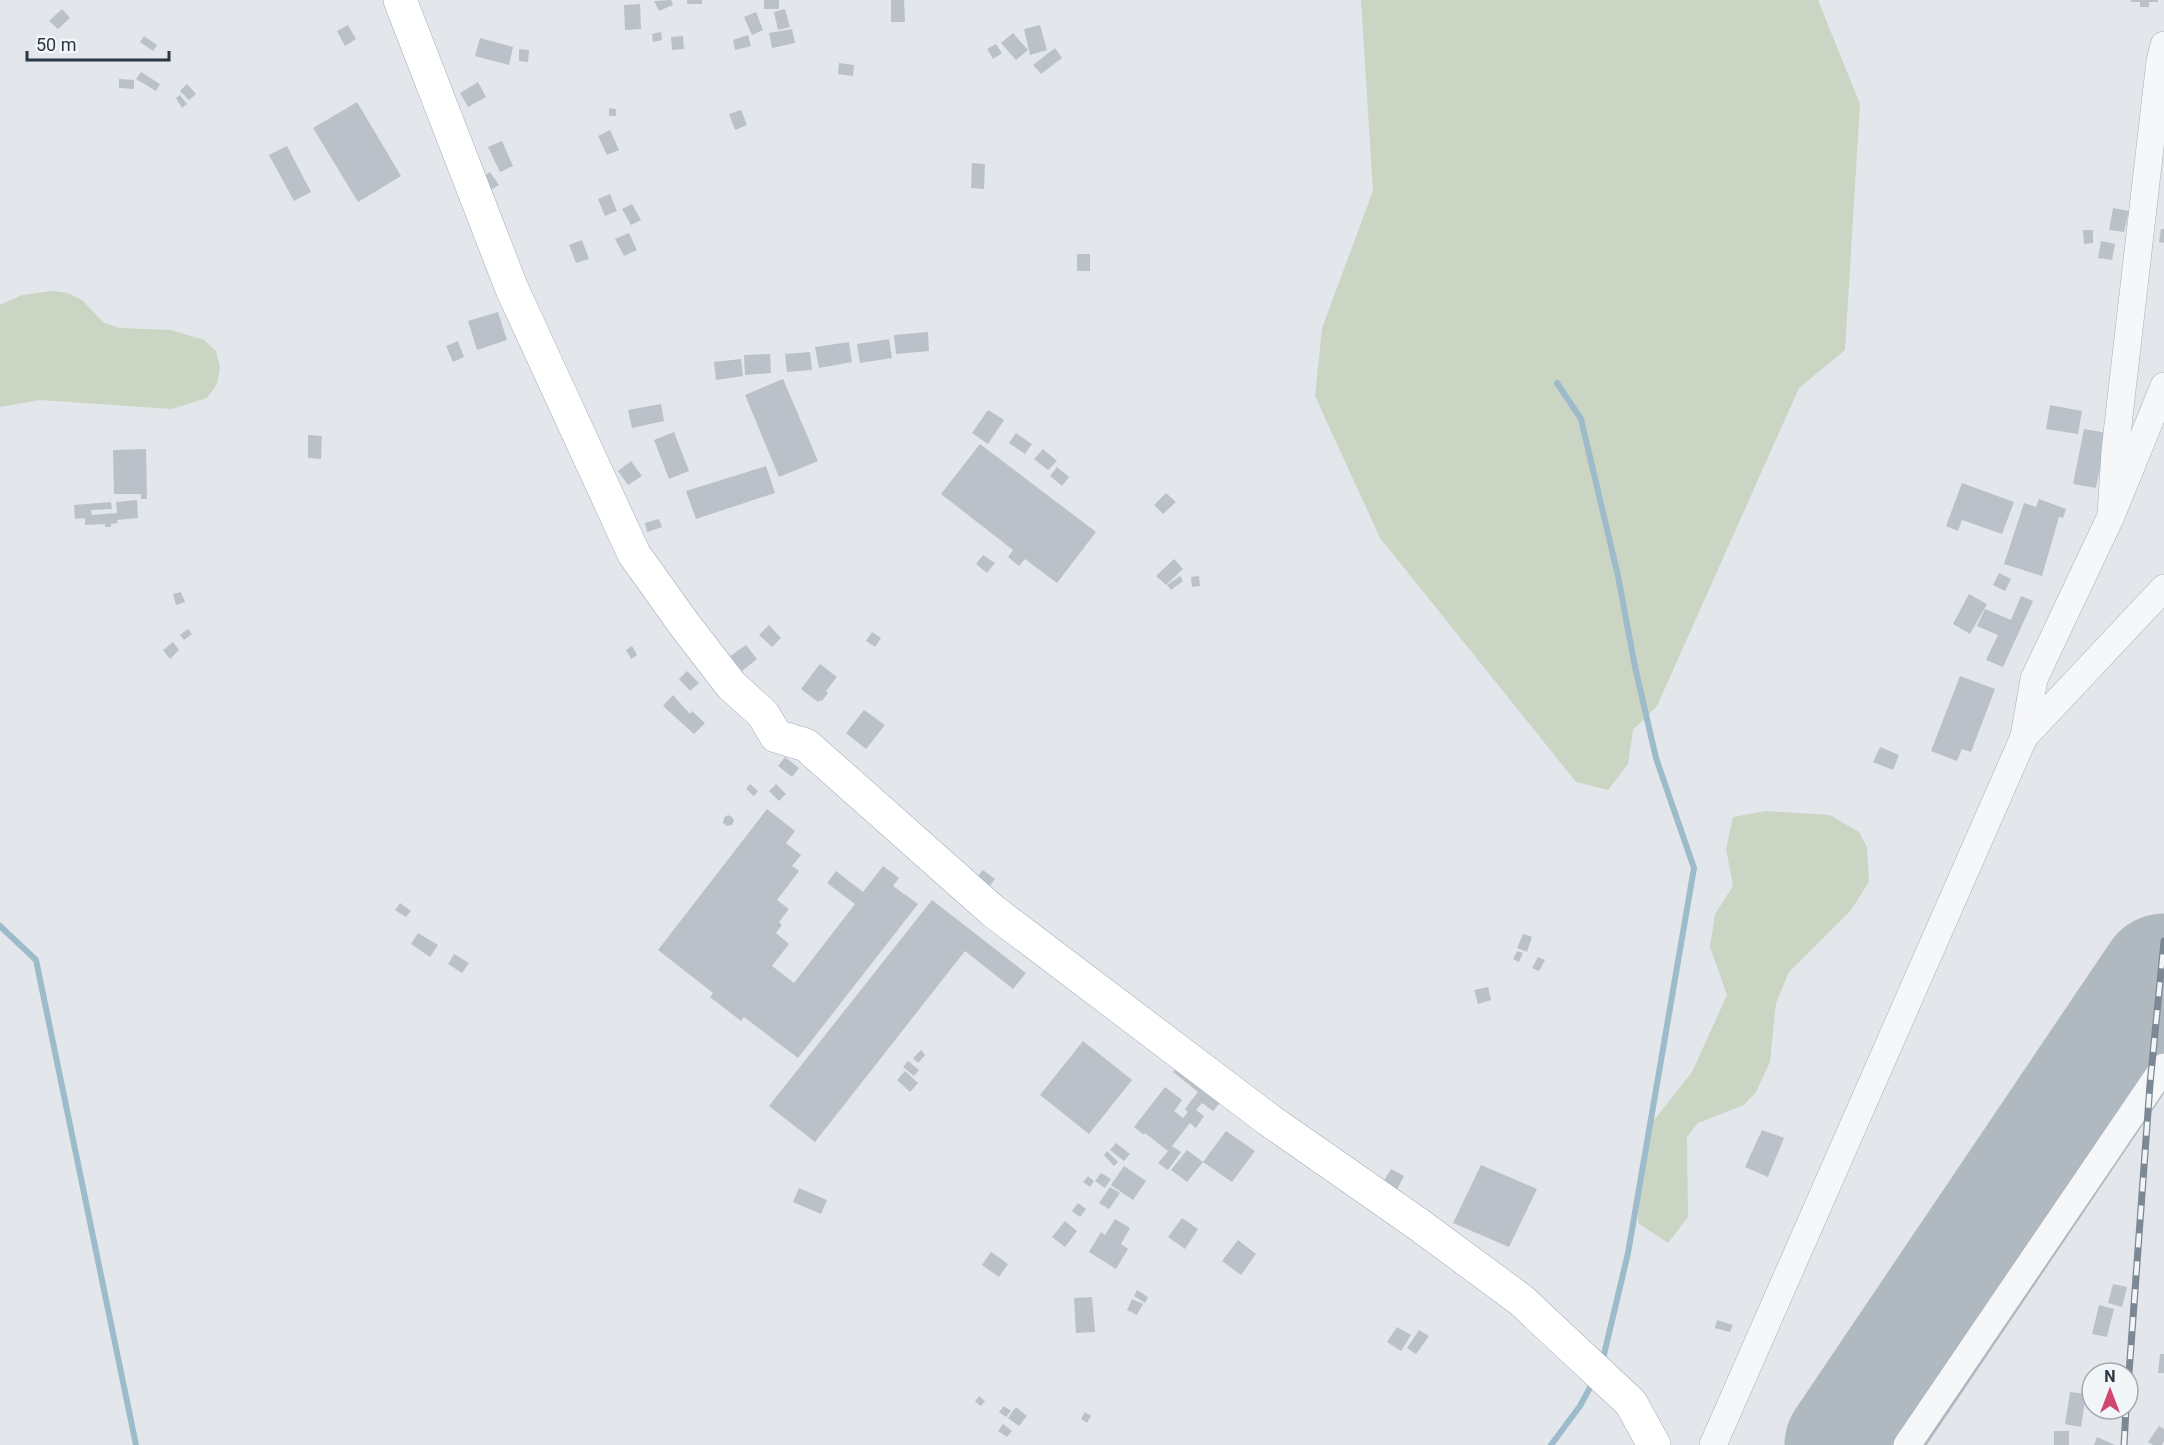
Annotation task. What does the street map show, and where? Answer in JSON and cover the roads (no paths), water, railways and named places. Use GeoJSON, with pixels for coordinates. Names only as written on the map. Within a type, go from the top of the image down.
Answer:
{"type":"FeatureCollection","features":[{"type":"Feature","properties":{"kind":"main road"},"geometry":{"type":"LineString","coordinates":[[400,0],[512,289],[634,554],[731,685],[763,714],[776,736],[806,745],[993,911],[1269,1120],[1418,1224],[1521,1300],[1631,1403],[1654,1445]]}},
{"type":"Feature","properties":{"kind":"street"},"geometry":{"type":"LineString","coordinates":[[2111,516],[2115,451],[2160,61],[2164,45]]}},
{"type":"Feature","properties":{"kind":"street"},"geometry":{"type":"LineString","coordinates":[[1713,1445],[2024,737],[2034,680],[2111,516],[2164,386]]}},
{"type":"Feature","properties":{"kind":"street"},"geometry":{"type":"LineString","coordinates":[[2024,737],[2164,588]]}},
{"type":"Feature","properties":{"kind":"street"},"geometry":{"type":"LineString","coordinates":[[1906,1445],[2150,1084],[2164,1067]]}},
{"type":"Feature","properties":{"kind":"waterway"},"geometry":{"type":"LineString","coordinates":[[1557,383],[1581,419],[1618,576],[1635,667],[1656,758],[1694,868],[1628,1253],[1602,1363]]}},
{"type":"Feature","properties":{"kind":"waterway"},"geometry":{"type":"LineString","coordinates":[[0,926],[36,960],[136,1445]]}},
{"type":"Feature","properties":{"kind":"waterway"},"geometry":{"type":"LineString","coordinates":[[1551,1445],[1580,1406],[1594,1380]]}},
{"type":"Feature","properties":{"kind":"railway"},"geometry":{"type":"LineString","coordinates":[[2130,1361],[2150,1084],[2164,941]]}},
{"type":"Feature","properties":{"kind":"railway"},"geometry":{"type":"LineString","coordinates":[[2124,1445],[2125,1421]]}}]}
